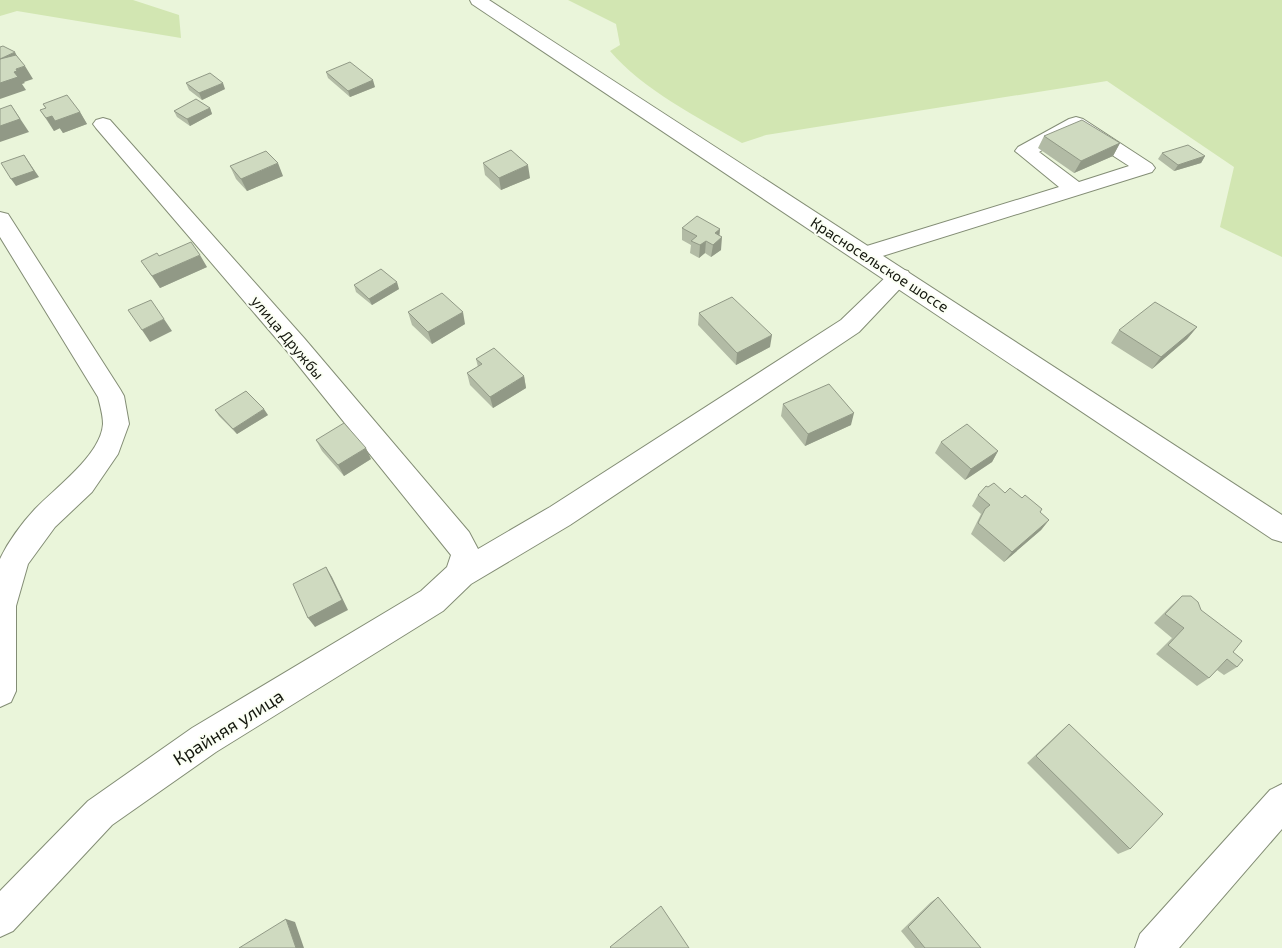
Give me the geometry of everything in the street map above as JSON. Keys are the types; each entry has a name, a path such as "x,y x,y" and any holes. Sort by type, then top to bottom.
{"street":[{"name":"Красносельское шоссе","path":"478,0 1282,530"},
{"path":"866,254 1145,168 1076,123 1025,151 1074,189"},
{"name":"улица Дружбы","path":"103,124 295,344 459,541 463,565"},
{"path":"0,219 110,396 116,424 110,446 82,484 44,518 15,559 1,606 0,691"},
{"name":"Крайняя улица","path":"0,918 100,813 204,740 432,601 463,565 560,516 850,326 900,277"},
{"path":"1154,948 1282,802"}],"green space":[{"path":"0,0 133,0 179,15 181,38 17,11 0,16"},
{"path":"568,0 1282,0 1282,257 1220,227 1234,167 1107,81 766,135 742,143 672,102 638,78 610,51 620,45 616,24"}],"building":[{"path":"3,46 15,52 0,59 0,47"},
{"path":"16,55 25,66 16,69 17,71 14,72 18,77 0,83 0,59"},
{"path":"350,62 373,80 348,91 326,72"},
{"path":"210,73 223,83 199,93 186,83"},
{"path":"67,95 80,112 55,121 52,116 46,118 40,110 46,108 43,104"},
{"path":"196,99 210,108 187,119 174,111"},
{"path":"11,105 20,119 0,126 0,109"},
{"path":"1082,120 1120,143 1081,161 1044,136"},
{"path":"1188,145 1205,156 1178,165 1162,153"},
{"path":"511,150 528,165 499,178 483,163"},
{"path":"266,151 278,163 241,179 230,166"},
{"path":"24,155 34,171 11,179 1,163"},
{"path":"697,216 720,229 715,233 722,237 713,245 706,241 700,245 691,241 697,236 682,228"},
{"path":"191,242 200,255 152,276 141,261 157,253 159,256"},
{"path":"381,269 397,282 369,299 354,285"},
{"path":"442,293 463,312 428,332 408,312"},
{"path":"732,297 772,335 737,353 699,313"},
{"path":"151,300 164,319 142,330 128,310"},
{"path":"1155,302 1197,327 1161,357 1119,330"},
{"path":"494,348 524,376 490,397 467,373 482,364 476,359"},
{"path":"829,384 854,413 808,434 783,404"},
{"path":"246,391 264,409 233,429 215,410"},
{"path":"344,423 366,448 338,465 316,440"},
{"path":"967,424 998,451 971,469 941,442"},
{"path":"994,483 1005,493 1010,488 1022,498 1025,495 1042,509 1040,512 1049,520 1012,552 978,523 985,509 990,505 978,495 986,486 988,487"},
{"path":"326,567 342,600 308,618 293,584"},
{"path":"1182,596 1191,596 1198,602 1201,610 1242,641 1233,652 1243,660 1237,667 1227,659 1209,678 1168,645 1184,628 1165,614"},
{"path":"1069,724 1163,814 1130,849 1036,756"},
{"path":"938,897 981,948 925,948 908,927"},
{"path":"661,906 689,948 610,947"},
{"path":"286,919 296,948 239,948"}]}
